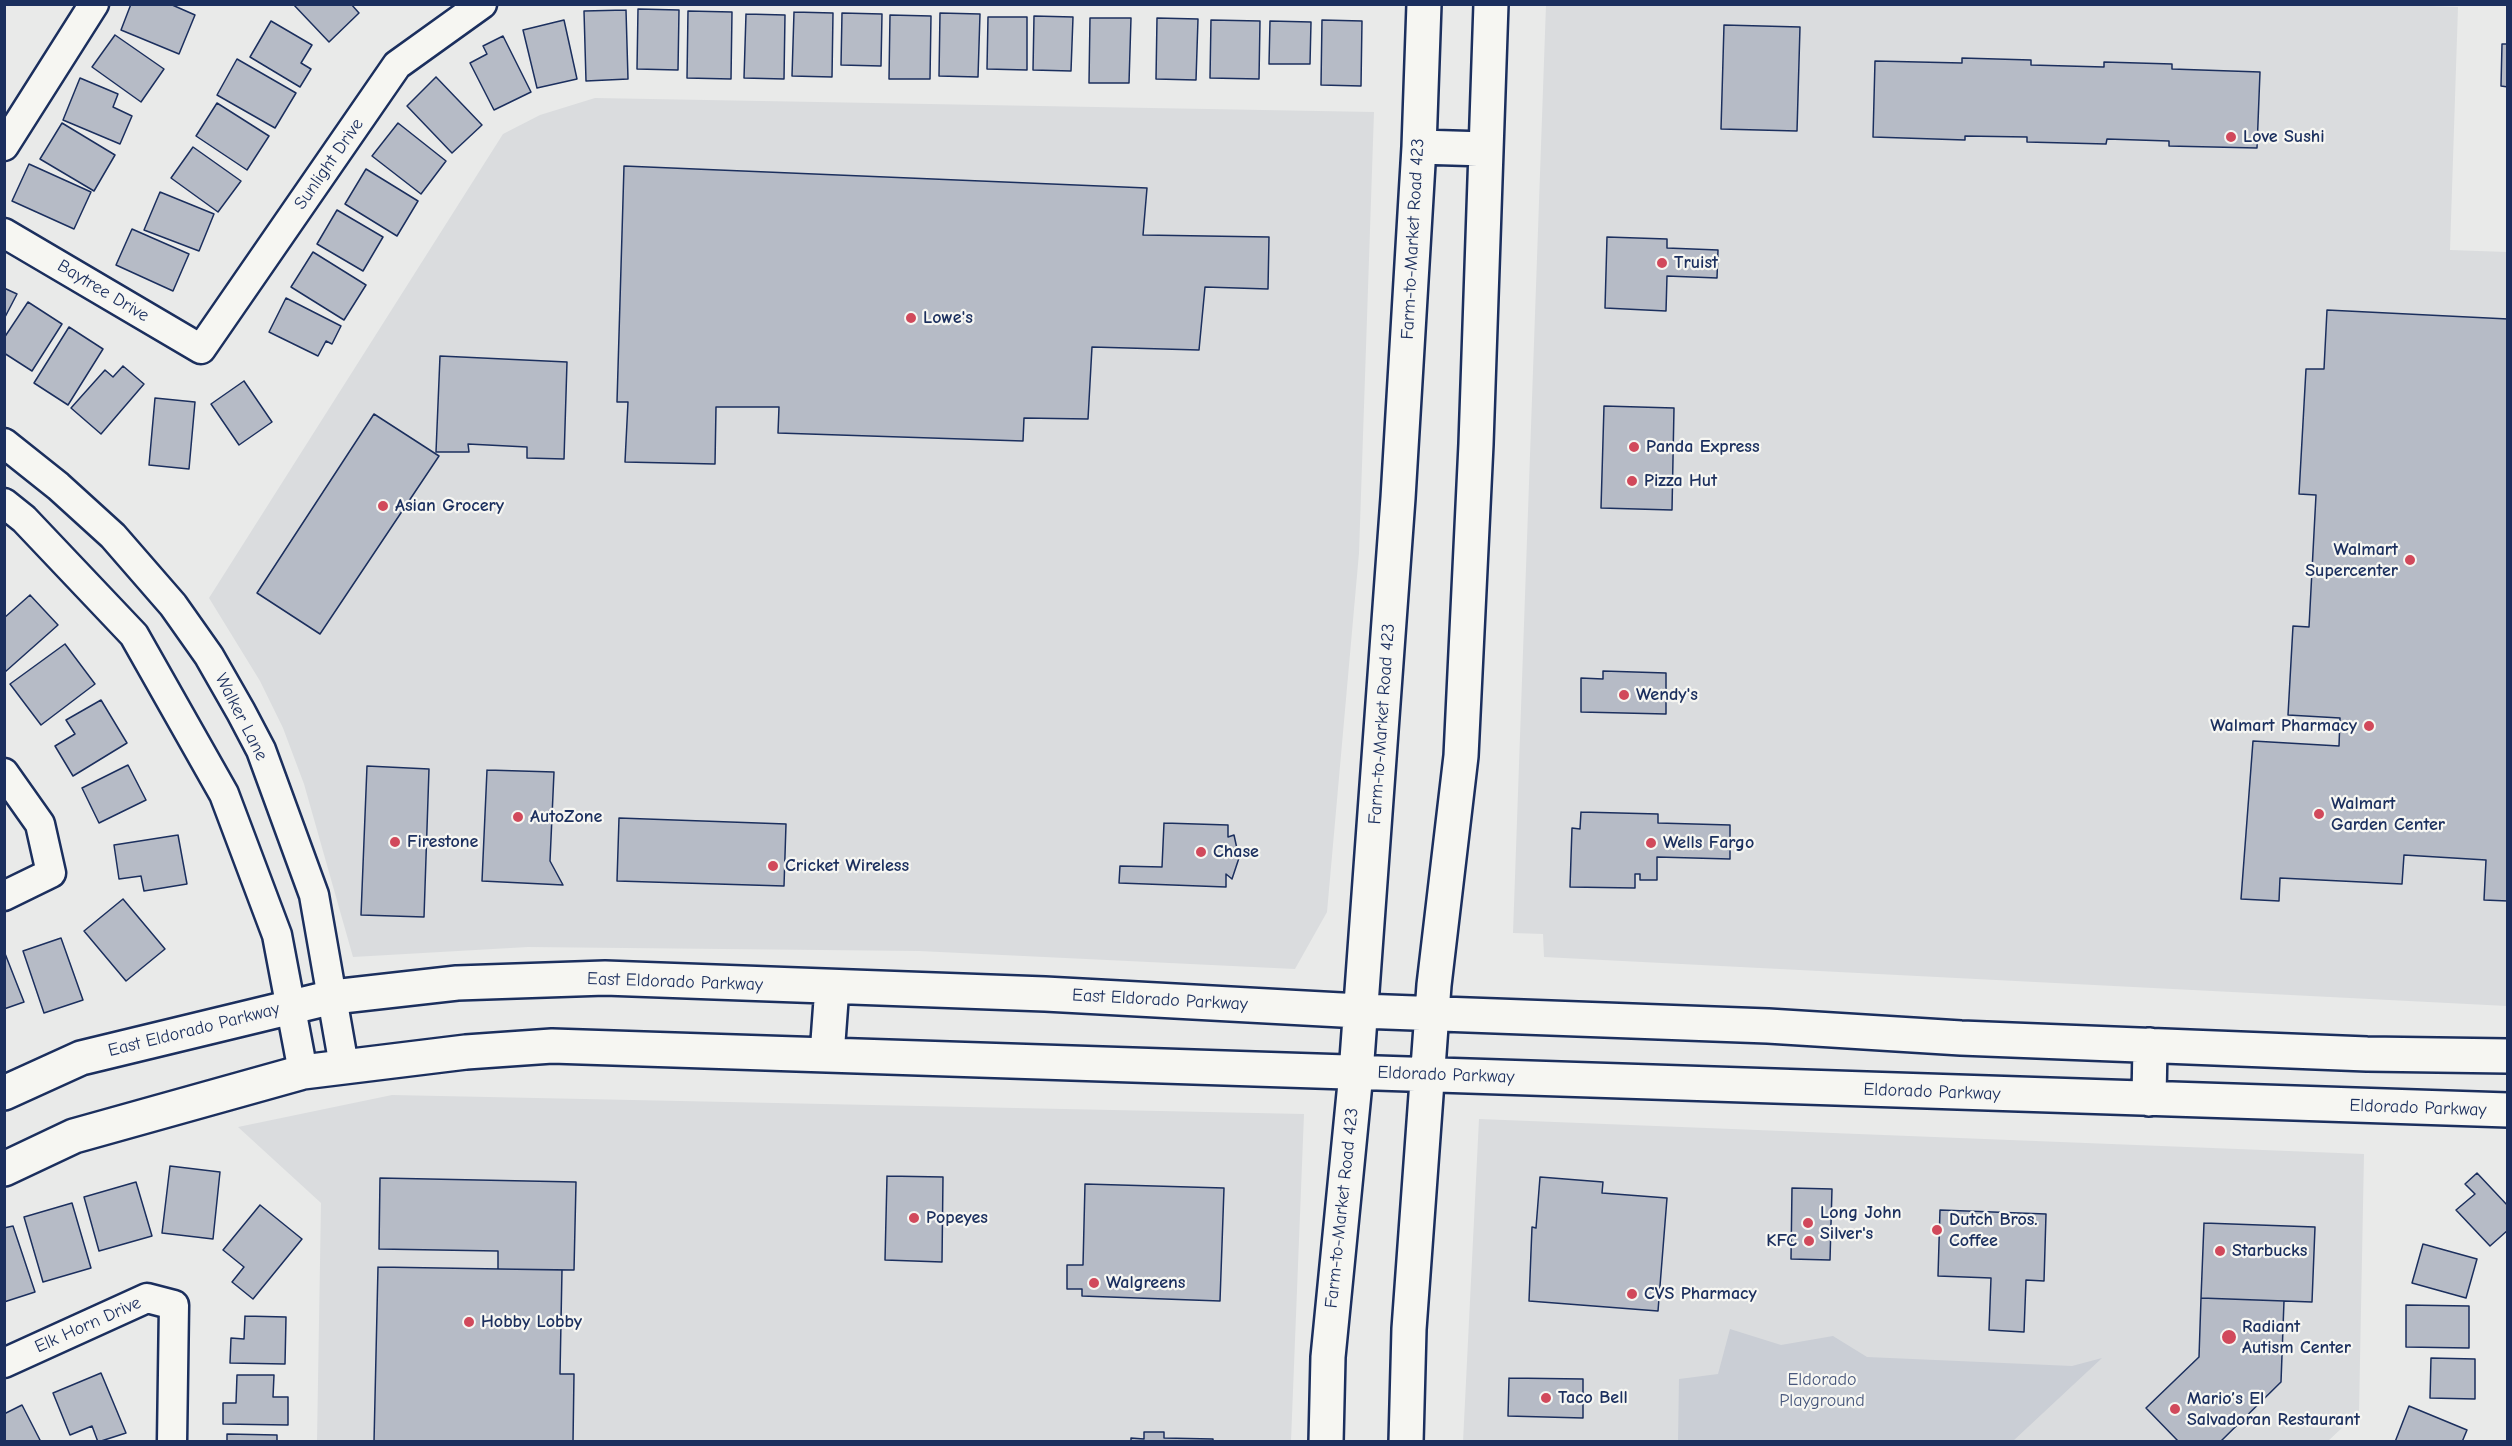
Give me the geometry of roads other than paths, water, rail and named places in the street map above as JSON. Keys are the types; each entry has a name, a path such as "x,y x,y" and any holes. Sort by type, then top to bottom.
{"main road":[{"name":"Farm-to-Market Road 423","path":"1326,1442 1328,1357 1356,1073 1397,509 1419,147 1424,4"},
{"path":"1406,1442 1409,1329 1427,1074 1461,756 1476,444 1491,4"},
{"path":"1419,147 1486,149"},
{"name":"East Eldorado Parkway","path":"4,1093 81,1058 289,1006 333,997 457,983 605,978 1045,994 1360,1011"},
{"path":"827,1054 832,987"},
{"path":"1360,1011 1768,1026 1961,1038 2508,1056"},
{"path":"2149,1099 2150,1045"},
{"path":"4,1169 74,1136 303,1072 552,1046 1356,1073"},
{"name":"Eldorado Parkway","path":"1356,1073 2508,1110"}],"street":[{"path":"4,146 94,4"},
{"name":"Sunlight Drive","path":"201,349 397,65 482,4"},
{"name":"Baytree Drive","path":"4,233 201,349"},
{"name":"Walker Lane","path":"4,443 58,486 112,536 173,605 209,656 261,750 314,895 344,1066"},
{"path":"4,503 24,519 134,635 224,794 277,935 303,1072"},
{"path":"4,773 40,824 51,873 4,896"},
{"name":"Elk Horn Drive","path":"4,1363 147,1298 174,1305 172,1442"}],"place":[{"name":"Love Sushi","path":"2231,137"},
{"name":"Truist","path":"1662,263"},
{"name":"Lowe's","path":"911,318"},
{"name":"Panda Express","path":"1634,447"},
{"name":"Pizza Hut","path":"1632,481"},
{"name":"Asian Grocery","path":"383,506"},
{"name":"Walmart Supercenter","path":"2410,560"},
{"name":"Wendy's","path":"1624,695"},
{"name":"Walmart Pharmacy","path":"2369,726"},
{"name":"Walmart Garden Center","path":"2319,814"},
{"name":"AutoZone","path":"518,817"},
{"name":"Firestone","path":"395,842"},
{"name":"Wells Fargo","path":"1651,843"},
{"name":"Chase","path":"1201,852"},
{"name":"Cricket Wireless","path":"773,866"},
{"name":"Popeyes","path":"914,1218"},
{"name":"Long John Silver's","path":"1808,1223"},
{"name":"Dutch Bros. Coffee","path":"1937,1230"},
{"name":"KFC","path":"1809,1241"},
{"name":"Starbucks","path":"2220,1251"},
{"name":"Walgreens","path":"1094,1283"},
{"name":"CVS Pharmacy","path":"1632,1294"},
{"name":"Hobby Lobby","path":"469,1322"},
{"name":"Radiant Autism Center","path":"2229,1337"},
{"name":"Taco Bell","path":"1546,1398"},
{"name":"Mario’s El Salvadoran Restaurant","path":"2175,1409"}],"park label":[{"name":"Eldorado Playground","path":"1822,1390"}]}
